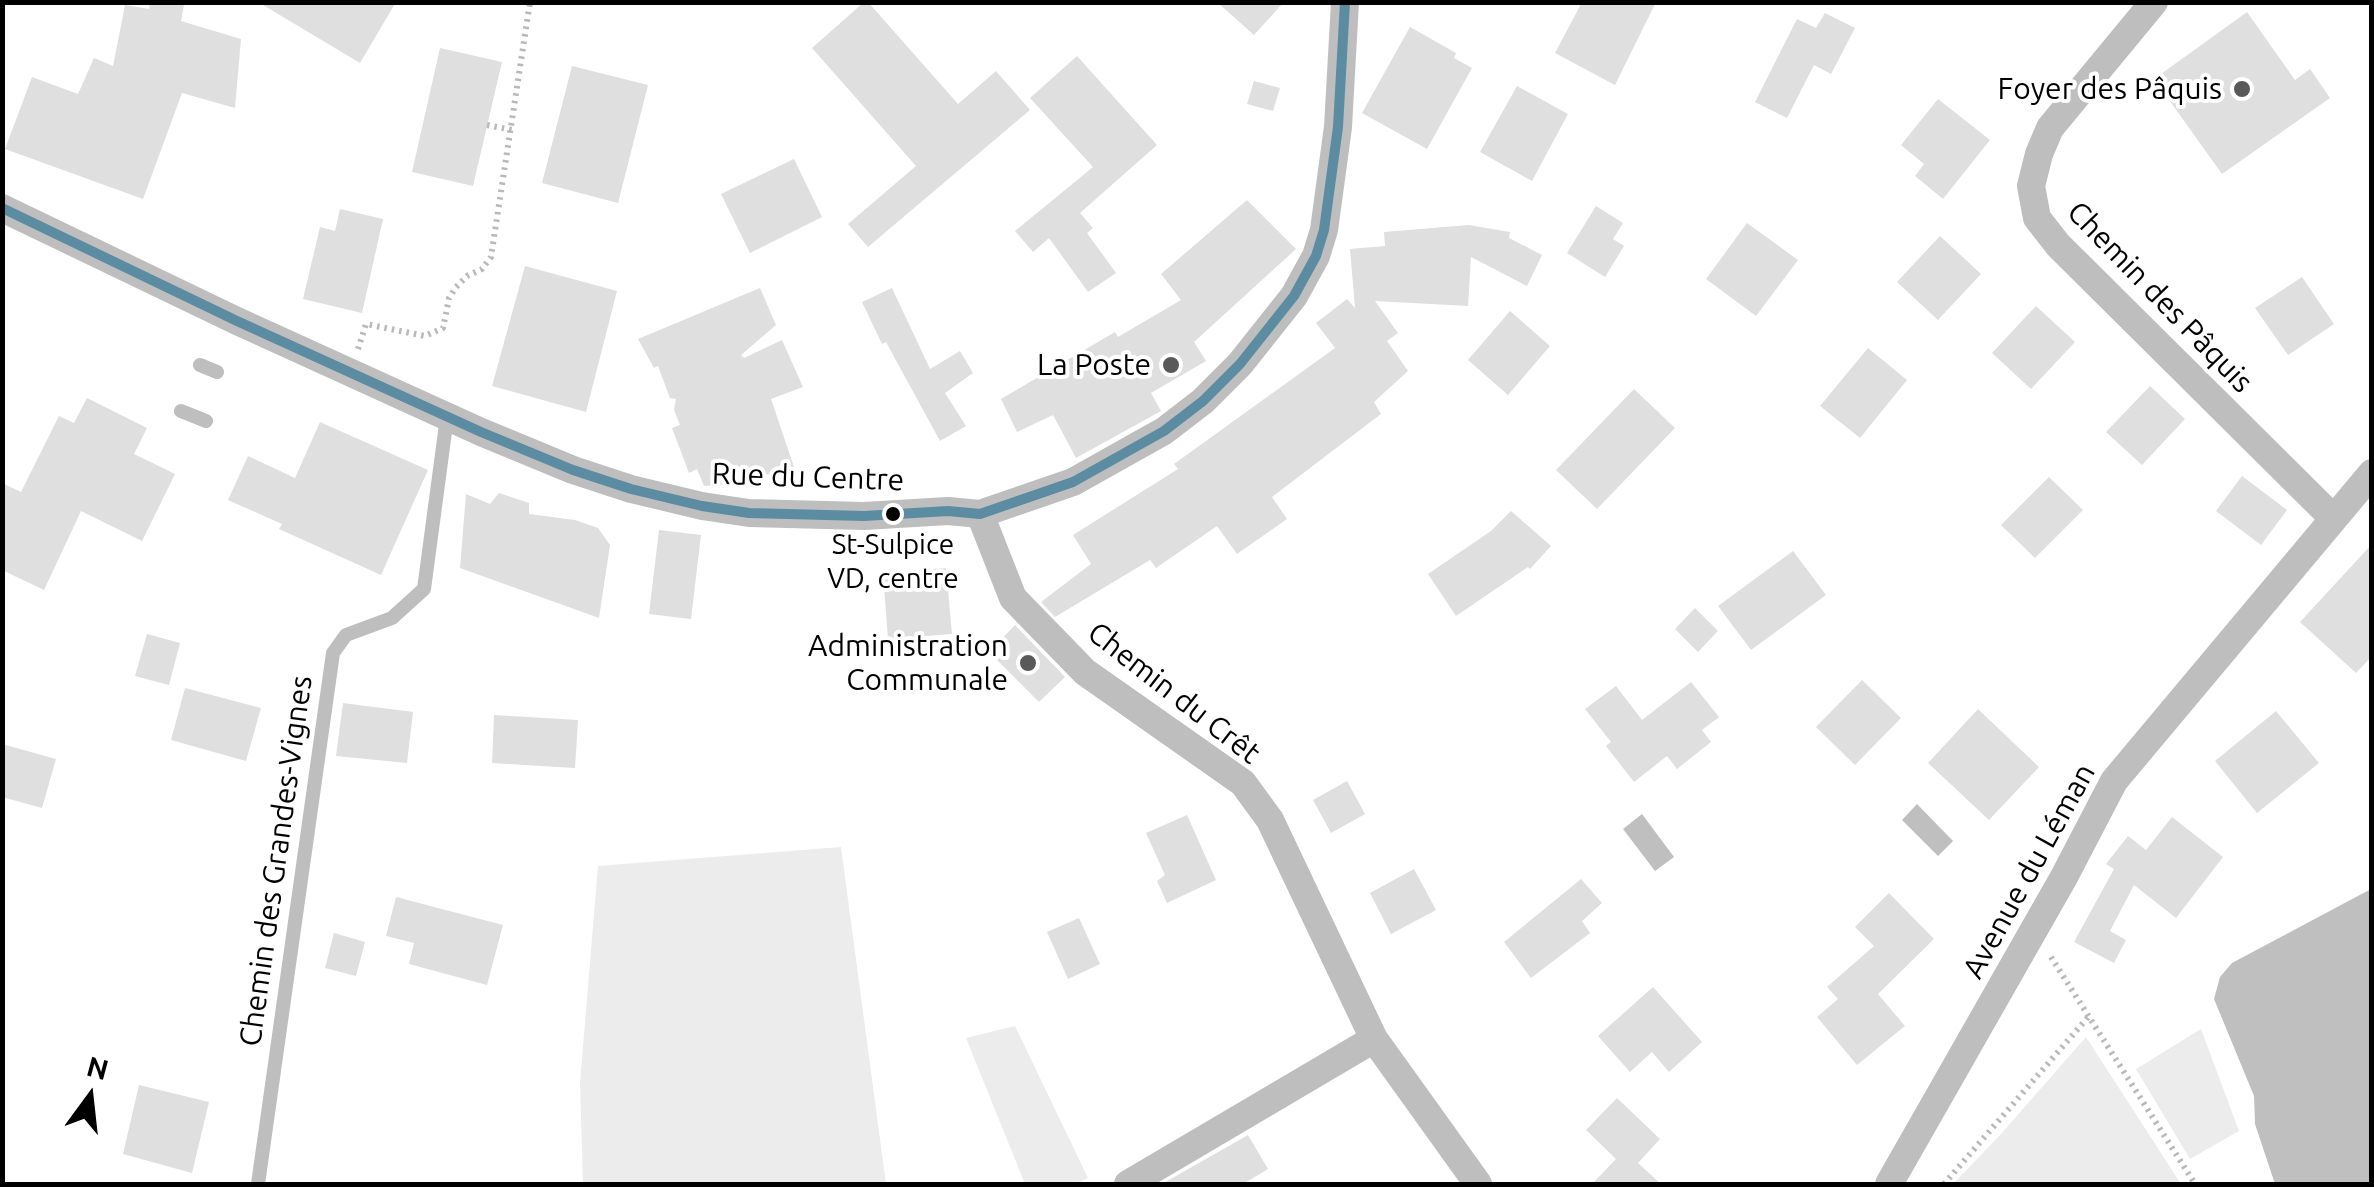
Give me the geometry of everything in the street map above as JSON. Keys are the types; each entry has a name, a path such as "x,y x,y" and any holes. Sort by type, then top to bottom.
{"street":[{"name":"Rue du Centre","path":"2,208 236,321 447,416 573,470 632,489 750,513 980,514 1073,482 1164,431 1203,401 1240,364 1294,296 1316,256 1324,230 1338,126 1345,2"},
{"name":"Chemin des Pâquis","path":"2154,2 2050,128 2038,154 2031,186 2037,218 2058,245 2333,518"},
{"name":"Avenue du Léman","path":"1889,1184 2114,781 2372,473"},
{"name":"Chemin du Crêt","path":"980,514 1013,598 1085,672 1242,783 1270,820 1374,1039 1478,1184"},
{"path":"1128,1184 1374,1039"}],"lane":[{"path":"200,365 217,372"},
{"path":"180,411 206,421"},
{"name":"Chemin des Grandes-Vignes","path":"258,1184 333,654 346,635 392,618 424,589 447,416"}],"path":[{"path":"355,356 366,324 425,336 442,328 449,298 456,287 482,269 491,257 530,2"},
{"path":"487,125 512,130"},
{"path":"2033,930 2194,1184"},
{"path":"1944,1184 2089,1016"}],"shaded area":[{"path":"1917,804 1953,841 1938,856 1902,820"},
{"path":"1642,814 1674,857 1655,871 1623,829"},
{"path":"841,847 886,1184 583,1184 580,1083 598,866"},
{"path":"2371,889 2371,1184 2275,1184 2255,1124 2254,1096 2214,999 2220,977 2232,963"},
{"path":"1015,1026 1088,1178 1074,1184 1025,1184 966,1038"},
{"path":"2201,1029 2239,1131 2190,1159 2136,1069"},
{"path":"2086,1037 2181,1184 1953,1184 2001,1134"}],"building":[{"path":"150,2 184,5 181,21 241,39 235,108 182,93 143,199 5,149 32,77 78,94 94,58 113,66 125,5 149,9"},
{"path":"258,2 396,2 360,63"},
{"path":"864,2 958,104 996,71 1030,110 868,247 848,224 916,166 812,48"},
{"path":"1217,2 1284,2 1254,35"},
{"path":"1582,2 1656,2 1615,85 1555,53"},
{"name":"Foyer des Pâquis","path":"2247,12 2295,80 2310,69 2330,98 2222,174 2154,79"},
{"path":"1825,13 1855,28 1831,74 1814,65 1787,118 1755,102 1797,19 1816,28"},
{"path":"1410,27 1456,53 1454,58 1472,68 1427,149 1362,113"},
{"path":"440,48 502,62 473,186 412,172"},
{"path":"1077,56 1157,145 1080,213 1093,228 1087,233 1116,273 1088,292 1049,238 1033,252 1015,231 1093,167 1030,98"},
{"path":"572,66 648,85 618,203 542,183"},
{"path":"1254,81 1280,88 1273,111 1247,104"},
{"path":"1517,86 1568,114 1532,181 1480,152"},
{"path":"1938,99 1990,140 1943,199 1915,176 1924,164 1901,145"},
{"path":"794,159 822,217 750,253 721,194"},
{"path":"1247,200 1296,249 1194,342 1206,361 1151,393 1161,411 1076,458 1053,415 1017,432 1001,399 1115,332 1118,337 1181,300 1161,274"},
{"path":"1596,206 1623,223 1613,239 1624,246 1605,277 1567,253"},
{"path":"340,209 383,219 362,313 303,299 320,227 335,231"},
{"path":"1747,223 1798,260 1756,316 1706,279"},
{"path":"1469,225 1510,232 1509,238 1542,255 1527,286 1471,257 1468,306 1375,301 1398,333 1387,341 1408,371 1374,402 1381,414 1272,497 1287,519 1237,554 1217,526 1156,568 1150,560 1055,617 1041,602 1091,564 1073,535 1178,469 1174,464 1335,348 1316,323 1347,299 1355,308 1350,249 1385,246 1384,232"},
{"path":"1940,236 1981,274 1938,320 1897,282"},
{"path":"525,266 617,291 586,412 492,386"},
{"path":"2302,277 2334,324 2288,355 2255,308"},
{"path":"760,288 776,325 741,355 744,358 782,340 803,387 771,399 794,467 733,484 704,486 697,469 689,473 672,428 680,425 674,410 676,399 670,398 658,366 654,368 638,339"},
{"path":"892,288 930,369 960,351 973,373 945,393 966,426 940,441 886,342 882,344 862,302"},
{"path":"2036,306 2075,342 2031,389 1992,353"},
{"path":"1510,311 1550,346 1508,395 1468,360"},
{"path":"1868,348 1907,380 1860,438 1820,406"},
{"path":"2150,386 2185,419 2142,465 2106,432"},
{"path":"1634,389 1675,428 1597,509 1556,470"},
{"path":"87,398 147,428 134,454 175,474 142,541 81,511 44,590 2,570 2,483 21,492 59,416 74,423"},
{"path":"320,422 428,470 381,575 279,529 282,524 228,500 248,456 295,478"},
{"path":"2242,476 2287,510 2261,545 2216,511"},
{"path":"2049,477 2083,510 2035,558 2001,525"},
{"path":"499,493 529,503 529,514 575,520 598,528 610,545 599,618 460,568 466,494 490,504"},
{"path":"1511,511 1551,546 1530,569 1456,616 1428,574 1491,531"},
{"path":"659,530 701,535 691,619 649,614"},
{"path":"2372,544 2372,656 2356,673 2300,622"},
{"path":"1793,551 1826,595 1751,650 1718,606"},
{"name":"Administration Communale","path":"946,568 952,634 888,639 883,573"},
{"path":"1695,608 1718,631 1698,652 1675,629"},
{"name":"Administration Communale","path":"1015,625 1065,677 1039,702 989,652"},
{"path":"147,634 180,643 169,685 135,676"},
{"path":"1862,680 1901,718 1855,765 1816,727"},
{"path":"1691,682 1719,717 1702,730 1711,742 1677,769 1667,756 1634,782 1606,746 1611,742 1585,709 1616,686 1642,720"},
{"path":"185,688 261,708 246,761 171,740"},
{"path":"343,703 413,712 407,763 336,756"},
{"path":"1978,709 2039,767 1989,820 1928,763"},
{"path":"2276,711 2319,763 2257,813 2215,761"},
{"path":"494,715 578,720 575,768 492,763"},
{"path":"2,744 56,759 42,808 2,797"},
{"path":"1347,781 1365,814 1331,833 1313,800"},
{"path":"1187,815 1216,880 1167,903 1157,881 1165,875 1146,833"},
{"path":"2172,817 2223,857 2176,918 2134,885 2110,931 2126,940 2114,963 2074,942 2114,869 2106,864 2128,836 2146,850"},
{"path":"1414,869 1436,910 1391,934 1370,893"},
{"path":"1581,879 1602,903 1582,921 1590,933 1531,978 1504,942"},
{"path":"1889,893 1934,939 1878,994 1905,1026 1857,1065 1817,1017 1838,999 1827,987 1874,946 1855,927"},
{"path":"396,897 503,925 487,985 409,964 414,943 386,936"},
{"path":"1079,918 1100,964 1068,979 1047,932"},
{"path":"334,933 365,942 356,976 325,968"},
{"path":"1653,987 1702,1042 1669,1072 1652,1052 1630,1072 1598,1036"},
{"path":"139,1085 209,1102 192,1173 123,1154"},
{"path":"1617,1098 1660,1139 1638,1163 1661,1184 1592,1184 1616,1159 1586,1130"},
{"path":"1248,1135 1268,1169 1243,1184 1162,1184"}],"transit line":[{"path":"2,208 481,432 631,489 749,513 980,514 1073,482 1164,431 1203,401 1240,364 1294,296 1316,256 1324,230 1338,127 1345,2"}],"place":[{"name":"Foyer des Pâquis","path":"2242,89"},
{"name":"La Poste","path":"1171,365"},
{"name":"St-Sulpice VD, centre","path":"893,514"},
{"name":"Administration Communale","path":"1028,663"}]}
